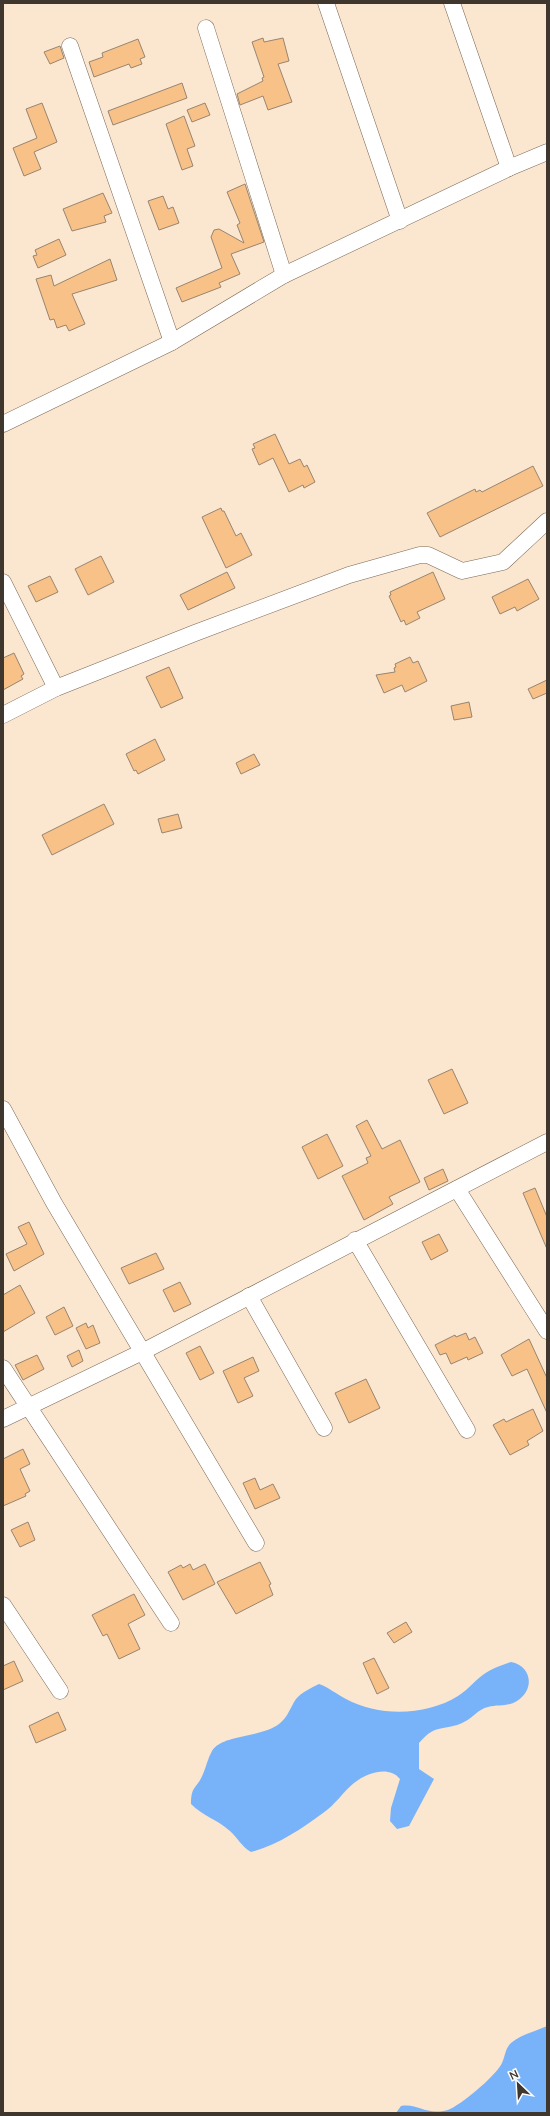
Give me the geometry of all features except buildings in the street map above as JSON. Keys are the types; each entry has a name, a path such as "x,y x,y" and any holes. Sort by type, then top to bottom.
{"street":[{"path":"326,3 400,221"},
{"path":"452,3 509,168"},
{"path":"206,28 284,275"},
{"path":"70,46 172,342"},
{"path":"3,424 172,342 284,275 509,168 547,152"},
{"path":"3,715 56,688 350,574 420,555 428,555 462,571 503,562 547,521"},
{"path":"3,582 56,688"},
{"path":"3,1109 54,1203 256,1543"},
{"path":"3,1419 142,1352 355,1240 547,1142"},
{"path":"457,1189 547,1331"},
{"path":"355,1240 468,1430"},
{"path":"249,1296 324,1428"},
{"path":"3,1368 171,1623"},
{"path":"3,1605 60,1691"}],"water":[{"path":"511,1662 518,1664 527,1673 529,1685 523,1696 510,1704 484,1708 457,1725 431,1732 419,1743 419,1769 434,1779 409,1826 397,1829 390,1821 391,1808 400,1779 390,1772 384,1771 359,1779 327,1810 306,1825 280,1841 251,1852 225,1827 200,1812 191,1804 193,1790 201,1779 212,1751 217,1746 233,1739 262,1732 279,1724 287,1715 298,1697 307,1690 319,1684 359,1705 373,1709 402,1712 432,1707 445,1703 461,1694 479,1678 494,1668"},
{"path":"547,2026 547,2113 396,2113 401,2106 413,2106 428,2111 440,2111 448,2110 461,2103 497,2070 501,2065 507,2048 511,2043 523,2035"}]}
